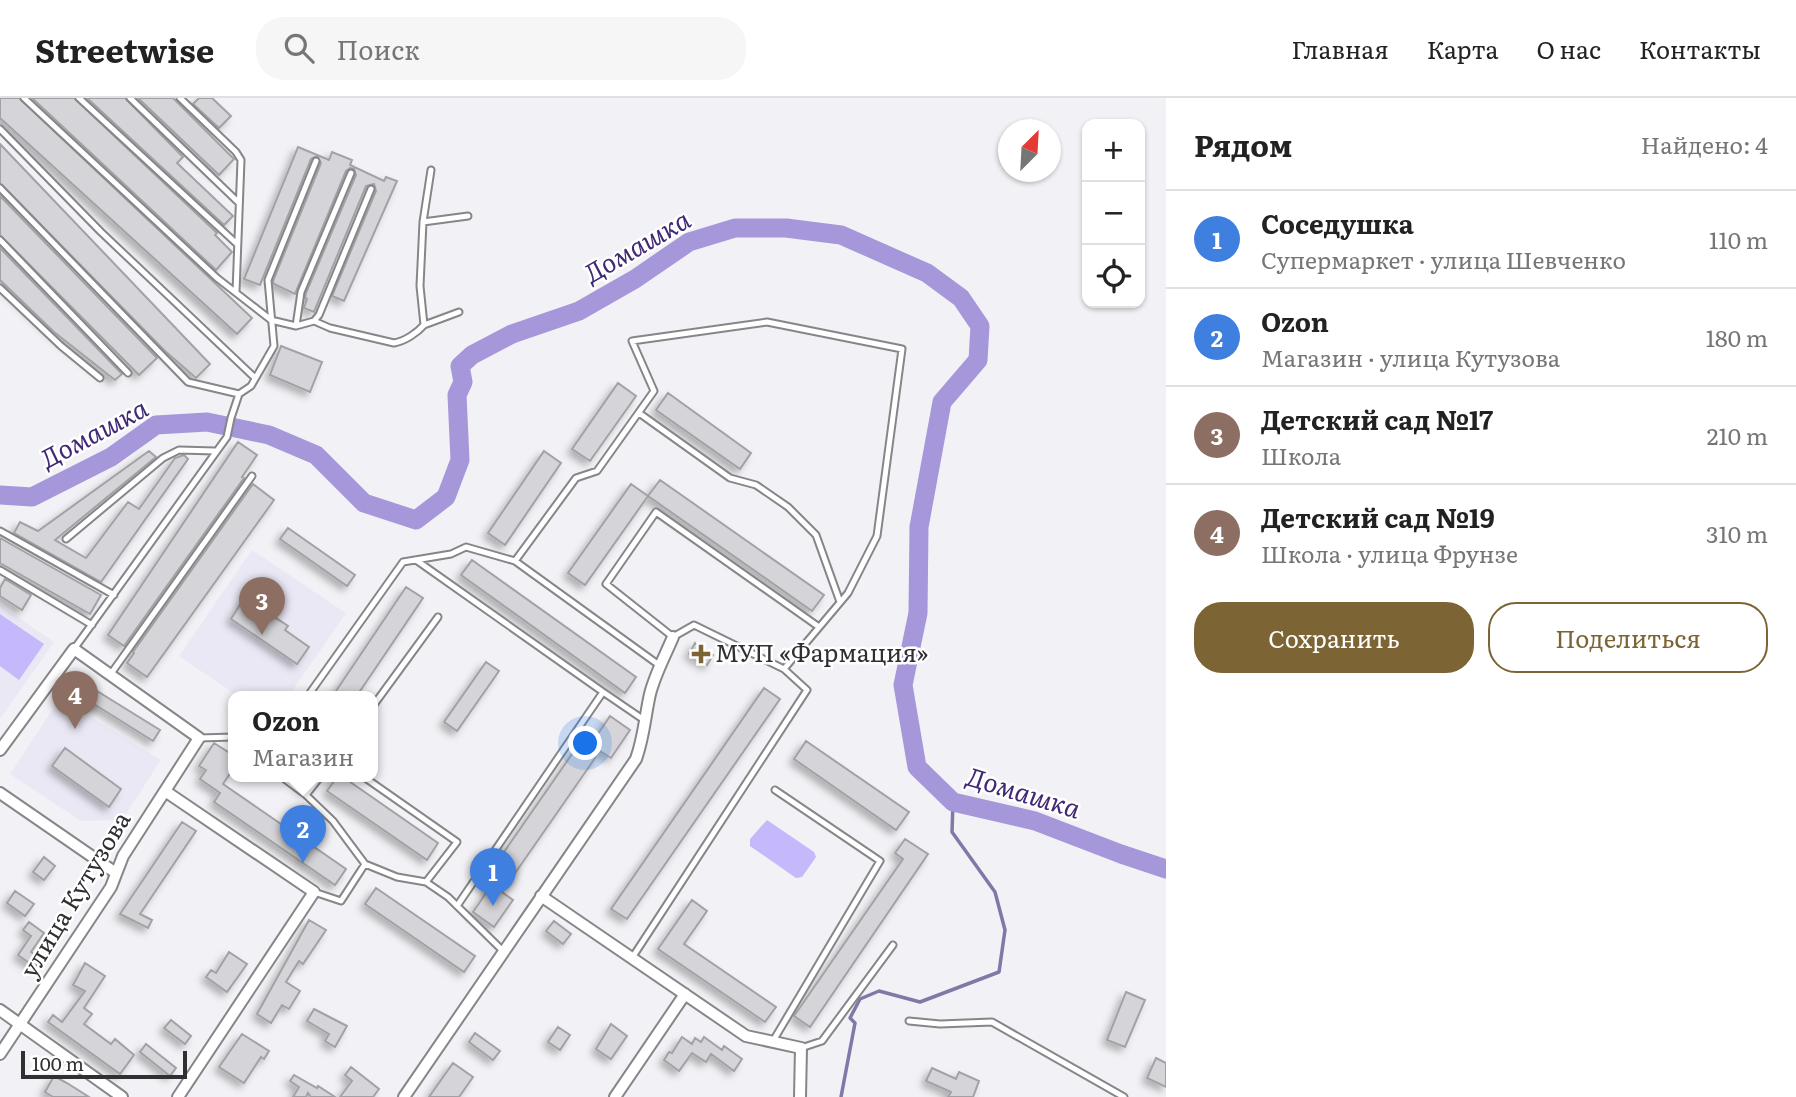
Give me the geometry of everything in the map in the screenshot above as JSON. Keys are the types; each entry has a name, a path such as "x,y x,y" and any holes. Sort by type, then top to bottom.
{"street":[{"path":"404,1097 636,759 643,741 650,695 673,637"},
{"path":"0,750 74,649 199,738"},
{"name":"улица Кутузова","path":"0,1054 111,887 123,856 199,738"},
{"path":"165,792 314,892 178,1097"},
{"path":"0,793 116,873"},
{"path":"541,896 747,1037 801,1048 800,1097"},
{"path":"615,1097 685,994"},
{"path":"0,1010 122,1097"}],"lane":[{"path":"24,98 216,278 271,320 296,326 314,321 319,315 370,189"},
{"path":"79,98 237,244"},
{"path":"130,98 239,202"},
{"path":"180,98 241,160 236,292"},
{"path":"0,129 101,232 256,378"},
{"path":"74,649 227,438 239,394 251,386 274,346 268,280 316,161"},
{"path":"424,325 420,286 423,222 431,170"},
{"path":"296,326 301,292 351,173"},
{"path":"0,188 188,382 239,394"},
{"path":"423,222 468,216"},
{"path":"0,240 128,373"},
{"path":"0,288 61,346 100,378"},
{"path":"314,321 330,328 394,342 410,336 424,325 459,312"},
{"path":"515,561 576,478 597,471 654,391 632,341 767,322 902,349 877,536 848,593 784,669"},
{"path":"639,413 730,478 756,485 788,507 816,535 840,602"},
{"path":"66,538 163,458 179,450 215,452"},
{"path":"110,675 252,476"},
{"path":"632,958 807,691 784,669 694,625 673,637 606,584 656,512 819,627"},
{"path":"0,531 114,595"},
{"path":"311,691 404,562 450,555 466,547 515,561 660,665"},
{"path":"416,560 645,721"},
{"path":"0,570 92,625"},
{"path":"378,699 438,617"},
{"path":"457,906 603,692"},
{"path":"199,738 228,737"},
{"path":"289,782 333,821 365,864 397,877 426,882 457,906 503,951"},
{"path":"306,795 316,782"},
{"path":"371,782 457,842 426,882"},
{"path":"772,1042 880,861 775,790"},
{"path":"314,892 341,901 365,864"},
{"path":"801,1048 822,1041 893,944"},
{"path":"909,1021 940,1024 992,1022 1124,1097"}],"shaded area":[{"path":"252,550 346,613 292,691 230,691 179,656"},
{"path":"0,605 54,642 0,719"},
{"path":"0,614 44,644 19,680 0,666"},
{"path":"60,698 161,760 122,820 81,821 10,774"},
{"path":"767,820 814,852 816,857 802,877 796,878 750,846 750,839"}],"building":[{"path":"0,98 19,98 252,318 237,334 0,118"},
{"path":"32,98 74,98 217,233 215,235 232,252 216,270"},
{"path":"87,98 125,98 183,157 177,163 233,216 224,225"},
{"path":"138,98 173,98 234,159 219,175"},
{"path":"199,98 212,98 231,116 219,128 193,104"},
{"path":"0,144 210,364 196,378 165,351 0,183"},
{"path":"298,147 329,160 332,152 352,160 350,165 384,181 386,177 397,181 344,301 332,296 376,191 374,184 366,186 314,312 304,308 306,293 356,175 354,169 346,171 295,294 273,281 321,163 317,156 311,159 260,285 244,279"},
{"path":"0,196 157,358 139,375 0,235"},
{"path":"0,248 122,374 115,380 54,332 0,280"},
{"path":"281,346 322,362 310,392 270,375"},
{"path":"618,383 636,396 590,461 572,449"},
{"path":"668,393 751,453 740,469 656,410"},
{"path":"238,442 257,455 242,477 244,478 124,646 108,635"},
{"path":"149,451 156,457 55,540 86,558 128,502 139,509 175,458 184,455 188,459 101,582 14,533 20,522 38,531"},
{"path":"544,451 561,463 505,545 488,533"},
{"path":"660,480 824,595 812,611 648,496"},
{"path":"253,484 274,500 147,677 127,663 133,652"},
{"path":"631,484 648,496 585,585 568,573"},
{"path":"288,528 355,575 347,586 280,539"},
{"path":"0,538 101,595 90,614 0,563"},
{"path":"472,560 636,677 625,693 461,575"},
{"path":"5,579 31,595 22,610 0,596 0,588"},
{"path":"406,587 423,598 360,691 336,691"},
{"path":"243,600 268,618 270,614 288,626 285,630 309,647 297,664 231,619"},
{"name":"МУП «Фармация»","path":"695,643 713,655 707,665 689,654"},
{"path":"486,662 499,671 457,731 444,722"},
{"path":"76,678 160,730 153,741 70,689"},
{"path":"764,688 780,699 627,919 611,909"},
{"path":"610,716 630,730 611,758 600,751 502,892 513,900 494,927 473,912 493,883 486,878 579,744 587,750"},
{"path":"806,741 909,812 896,830 794,759"},
{"path":"214,743 228,752 228,776 223,784 346,869 335,885 214,802 220,793 200,779 206,770 199,766"},
{"path":"65,748 121,789 109,807 52,766"},
{"path":"333,782 350,782 438,843 427,860 327,791"},
{"path":"182,822 196,831 140,914 152,920 148,928 120,914"},
{"path":"905,839 928,854 810,1027 794,1016 903,859 895,853"},
{"path":"44,857 55,866 44,880 33,872"},
{"path":"376,888 475,956 464,972 365,904"},
{"path":"15,891 34,904 25,916 7,903"},
{"path":"692,900 707,911 684,944 776,1007 765,1022 658,949"},
{"path":"309,920 326,930 303,964 299,961 286,982 300,991 289,1009 282,1005 271,1023 257,1014"},
{"path":"554,921 571,934 563,944 546,931"},
{"path":"29,922 44,933 31,952 41,959 35,967 18,955 31,936 23,930"},
{"path":"229,952 247,964 227,992 206,977 211,970 216,973"},
{"path":"85,963 105,976 84,1008 92,1014 84,1024 111,1044 115,1039 134,1055 120,1074 48,1022 53,1015 62,1022 85,991 73,985"},
{"path":"1126,992 1145,1000 1125,1047 1107,1040"},
{"path":"314,1009 347,1026 335,1047 325,1041 329,1034 307,1021"},
{"path":"171,1020 191,1036 185,1044 164,1028"},
{"path":"611,1024 627,1036 611,1059 596,1049"},
{"path":"558,1027 570,1035 560,1050 548,1042"},
{"path":"475,1033 500,1051 493,1060 469,1042"},
{"path":"242,1034 269,1051 264,1059 261,1057 244,1083 219,1067"},
{"path":"682,1037 692,1044 695,1038 701,1042 704,1037 722,1050 724,1046 742,1059 734,1071 711,1054 706,1062 692,1053 679,1071 664,1060"},
{"path":"146,1044 176,1068 170,1076 140,1052"},
{"path":"1156,1058 1166,1063 1166,1087 1147,1078"},
{"path":"453,1063 473,1077 459,1097 429,1097"},
{"path":"351,1067 379,1089 373,1097 340,1097 352,1081 345,1075"},
{"path":"932,1068 956,1079 959,1072 979,1081 973,1097 948,1097 951,1092 926,1081"},
{"path":"294,1075 335,1097 311,1097 308,1093 306,1097 293,1097 299,1087 290,1081"},
{"path":"54,1076 89,1097 53,1097 45,1092"}],"waterway":[{"name":"Домашка","path":"0,495 32,497 111,457 156,425 207,422 269,435 316,455 364,503 416,520 446,497 460,460 457,395 463,382 460,366 472,355 512,334 579,311 635,279 689,242 735,228 786,228 841,235 927,273 961,298 980,326 978,360 942,402 919,527 918,613 903,685 917,767 953,802 1035,821 1166,869"},
{"path":"841,1097 855,1023 850,1018 860,999 879,991 920,1002 999,972 1005,930 995,892 952,832 953,802"}],"place":[{"name":"Детский сад №17","path":"262,635"},
{"name":"МУП «Фармация»","path":"701,654"},
{"name":"Детский сад №19","path":"75,729"},
{"name":"Ozon","path":"303,863"},
{"name":"Соседушка","path":"493,906"}]}
